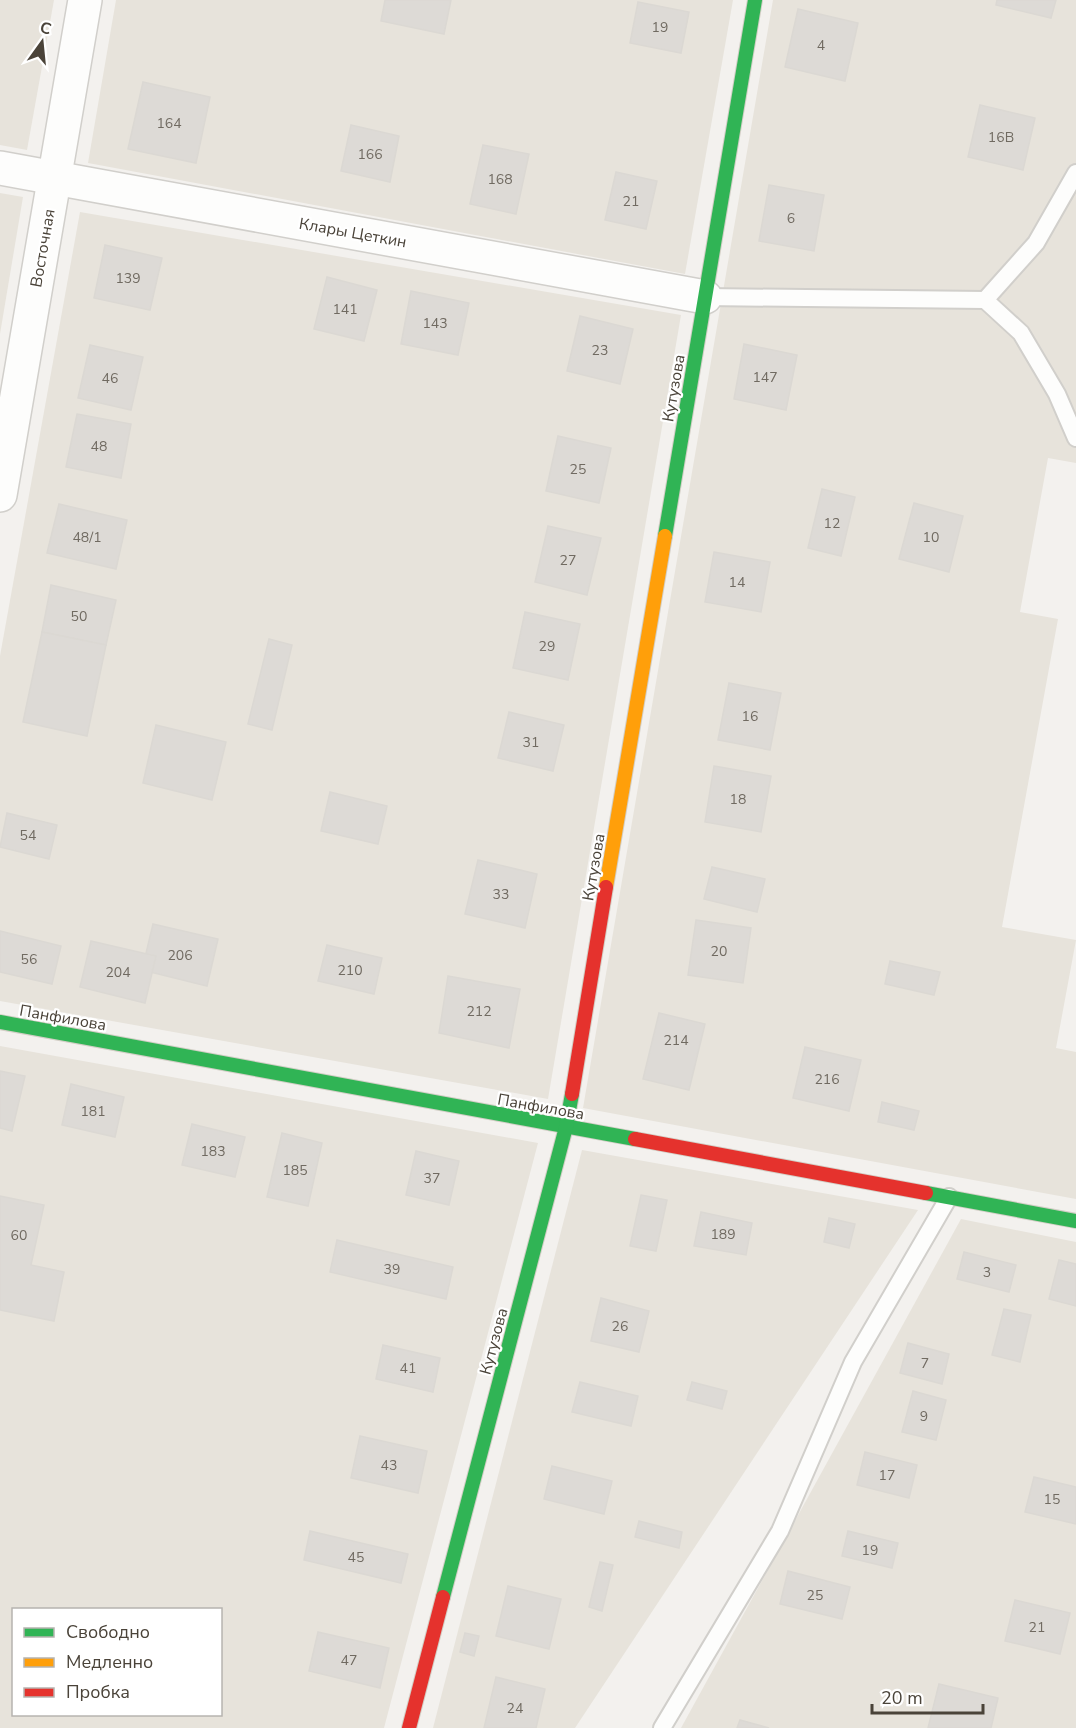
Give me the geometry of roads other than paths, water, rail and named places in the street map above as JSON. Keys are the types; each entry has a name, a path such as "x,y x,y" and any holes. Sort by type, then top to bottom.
{"street":[{"name":"Восточная","path":"0,495 85,0"},
{"name":"Кутузова","path":"409,1728 566,1127 755,0"},
{"name":"Клары Цеткин","path":"0,168 705,297"},
{"name":"Панфилова","path":"0,1022 1076,1221"}],"lane":[{"path":"985,300 1036,243 1076,173"},
{"path":"705,297 985,300 1021,333 1057,394 1076,438"},
{"path":"662,1728 780,1531 853,1362 949,1197"}]}
